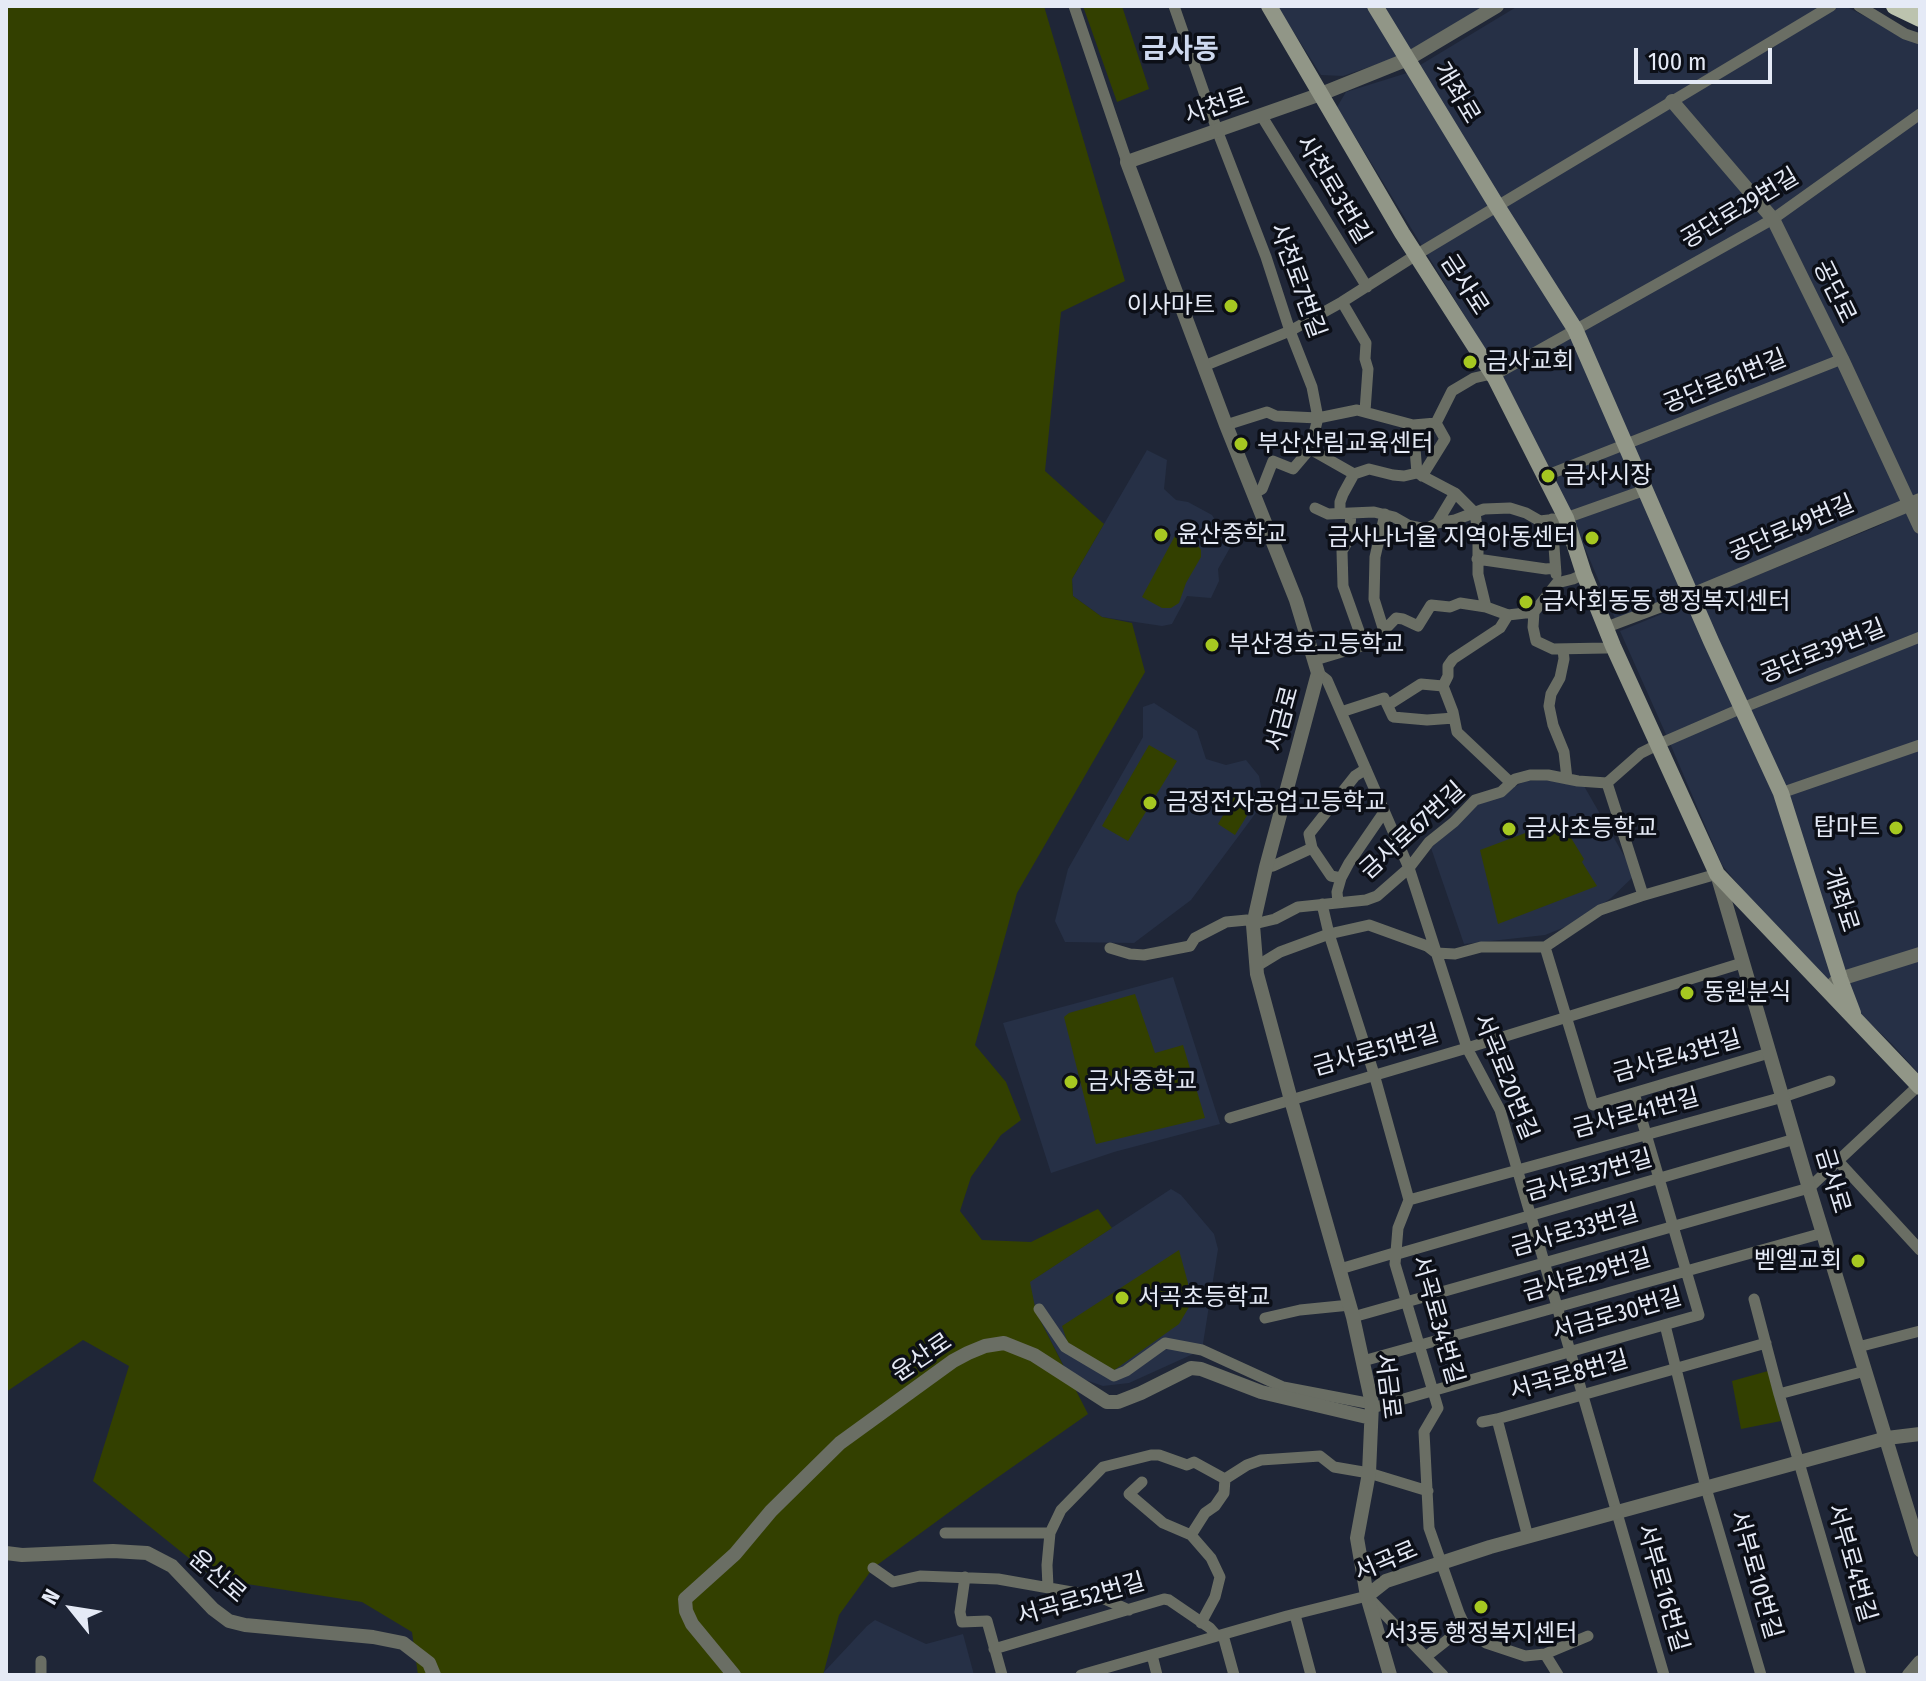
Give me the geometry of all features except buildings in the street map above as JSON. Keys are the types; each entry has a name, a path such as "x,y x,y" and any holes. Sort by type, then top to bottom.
{"highway":[{"path":"1895,6 1920,18"}],"main road":[{"name":"금사로","path":"1269,6 1416,255 1493,376 1545,476 1559,518 1613,646 1717,874 1857,1021"},
{"name":"개좌로","path":"1375,6 1575,329 1781,793 1840,979 1857,1021 1919,1086"}],"street":[{"path":"1074,6 1127,162"},
{"name":"사천로7번길","path":"1174,6 1312,387 1318,418 1310,449"},
{"name":"사천로","path":"1127,162 1321,94 1408,59 1497,6"},
{"path":"1204,366 1290,331 1342,302 1831,6"},
{"path":"1859,6 1905,34 1920,39"},
{"name":"공단로","path":"1672,101 1773,219 1915,502 1920,527"},
{"name":"사천로3번길","path":"1261,115 1367,287"},
{"name":"공단로29번길","path":"1575,329 1773,219 1918,117"},
{"name":"서금로","path":"1127,162 1296,600 1317,666 1254,924 1257,966 1363,1361 1372,1410 1369,1473 1357,1538 1367,1596 1390,1675"},
{"path":"1342,302 1366,343 1365,411"},
{"path":"1436,423 1452,391 1474,378 1493,376 1575,329"},
{"name":"공단로61번길","path":"1625,446 1842,359"},
{"path":"1226,425 1267,412 1276,416 1318,418 1357,410 1413,425 1436,423"},
{"path":"1420,474 1445,439 1436,423"},
{"path":"1413,425 1420,474"},
{"path":"1545,476 1625,446"},
{"path":"1253,494 1262,489 1273,461 1293,469 1310,449 1354,474"},
{"path":"1364,645 1343,586 1342,551 1349,539 1346,513 1340,502 1354,474 1369,469 1393,475 1420,474 1455,493 1475,513 1477,559 1486,607"},
{"path":"1315,508 1328,514 1385,514 1408,525 1426,529 1484,509 1510,508 1540,521 1559,518 1645,490"},
{"path":"1437,523 1455,493"},
{"name":"공단로49번길","path":"1692,595 1915,502"},
{"path":"1384,631 1374,599 1375,557 1385,514"},
{"path":"1557,583 1555,568 1559,518"},
{"path":"1477,559 1555,568"},
{"path":"1584,574 1557,583 1534,612 1536,641 1553,649 1613,646"},
{"path":"1607,627 1692,595"},
{"path":"1317,666 1372,643 1396,618 1418,626 1431,605 1450,607 1460,603 1486,607 1508,615 1534,612"},
{"path":"1443,686 1453,659 1500,628 1508,615"},
{"name":"공단로39번길","path":"1742,708 1920,637"},
{"path":"1563,649 1560,678 1551,694 1549,706 1564,752 1567,779"},
{"name":"서곡로20번길","path":"1317,666 1327,680 1409,868 1467,1048 1500,1110 1617,1512"},
{"path":"1341,712 1386,701 1421,684 1443,686"},
{"path":"1443,686 1449,697 1457,732 1511,783"},
{"path":"1386,701 1393,717 1427,720 1454,718"},
{"path":"1643,895 1607,783 1641,753 1742,708"},
{"path":"1781,793 1920,745"},
{"path":"1341,878 1331,876 1312,848 1309,834 1355,776 1366,769"},
{"name":"금사로67번길","path":"1110,948 1144,955 1190,946 1195,938 1226,922 1247,920 1254,924 1275,919 1298,907 1366,900 1377,896 1409,868 1429,842 1475,800 1501,792 1515,779 1548,775 1607,783"},
{"name":"금사로67번길","path":"1338,903 1341,878 1384,812"},
{"path":"1266,867 1312,848"},
{"path":"1257,966 1280,952 1329,934 1369,925 1427,946 1436,953 1455,954 1481,947 1545,947 1600,910 1717,874"},
{"name":"금사로","path":"1717,874 1920,1550"},
{"path":"1322,904 1409,1200"},
{"path":"1733,929 1755,915"},
{"path":"1545,947 1566,1016"},
{"path":"1825,989 1840,979 1920,954"},
{"name":"금사로51번길","path":"1230,1118 1742,963"},
{"name":"금사로43번길","path":"1566,1016 1593,1105 1769,1053"},
{"path":"1783,1097 1830,1081"},
{"path":"1809,1188 1919,1086"},
{"name":"서금로30번길","path":"1372,1410 1699,1315 1634,1093"},
{"name":"금사로41번길","path":"1409,1200 1783,1097"},
{"name":"금사로37번길","path":"1340,1269 1795,1139"},
{"path":"1839,1162 1920,1250"},
{"name":"금사로33번길","path":"1352,1311 1406,1302 1809,1188"},
{"name":"서곡로34번길","path":"1409,1200 1398,1228 1394,1254 1438,1408 1424,1432 1429,1528 1465,1626"},
{"name":"금사로29번길","path":"1363,1361 1823,1233"},
{"path":"1754,1299 1800,1463"},
{"path":"1265,1318 1300,1310 1337,1308 1352,1311"},
{"path":"1039,1309 1065,1347 1114,1376 1165,1343 1202,1350 1283,1387 1372,1410"},
{"path":"1665,1325 1706,1488"},
{"path":"1858,1347 1920,1331"},
{"name":"윤산로","path":"734,1675 692,1624 685,1599 735,1554 771,1511 840,1443 968,1353 1004,1343 1034,1355 1107,1402 1118,1402 1141,1393 1191,1368 1261,1392 1372,1410"},
{"name":"서곡로8번길","path":"1528,1537 1497,1419 1766,1343"},
{"path":"1779,1394 1865,1371"},
{"path":"1482,1422 1497,1419"},
{"name":"서곡로","path":"1081,1675 1367,1596 1386,1581 1528,1537 1887,1438 1920,1434"},
{"path":"1048,1587 1050,1533 1061,1510 1103,1467 1159,1455 1187,1465 1194,1462 1225,1479"},
{"path":"1225,1479 1261,1460 1320,1456 1334,1467 1369,1473 1428,1491"},
{"name":"서부로4번길","path":"1800,1463 1861,1675"},
{"path":"1191,1535 1205,1513 1215,1506 1224,1493 1225,1479"},
{"path":"1142,1482 1129,1494 1163,1523 1191,1535 1211,1558 1220,1577 1215,1597 1201,1623"},
{"name":"서부로10번길","path":"1706,1488 1761,1675"},
{"name":"서부로16번길","path":"1617,1512 1664,1675"},
{"path":"945,1533 1050,1533"},
{"name":"윤산로","path":"6,1553 147,1553 172,1566 213,1609 229,1621 403,1643 429,1663 434,1675"},
{"path":"873,1568 893,1582 920,1576 998,1579 1100,1597 1129,1610"},
{"path":"965,1577 960,1612 962,1622 987,1621 1002,1675"},
{"path":"1367,1596 1443,1675"},
{"name":"서곡로52번길","path":"994,1649 1164,1599 1220,1636"},
{"path":"1295,1615 1311,1675"},
{"path":"1427,1656 1465,1626 1486,1643 1525,1656 1545,1654 1588,1636"},
{"path":"1220,1636 1234,1675"},
{"path":"1545,1654 1558,1675"},
{"path":"1152,1655 1157,1675"},
{"path":"41,1661 41,1675"},
{"path":"1909,1675 1920,1662"}],"shaded area":[{"path":"1277,6 1488,6 1398,57 1343,76 1321,75"},
{"path":"1518,6 1845,6 1920,45 1920,495 1616,621 1566,504 1496,367 1337,107 1346,92 1407,73"},
{"name":"윤산중학교","path":"1147,450 1167,460 1164,489 1176,500 1188,502 1212,515 1231,546 1218,569 1219,581 1211,598 1187,596 1172,624 1162,626 1102,617 1073,596 1072,579"},
{"path":"1920,506 1920,1075 1769,922 1722,865 1620,631 1876,527"},
{"path":"1154,703 1197,731 1206,759 1226,765 1246,760 1259,776 1264,802 1191,900 1134,943 1065,942 1055,921 1068,869 1143,737 1143,707"},
{"name":"금사초등학교","path":"1546,780 1584,786 1630,866 1633,877 1611,898 1575,923 1545,935 1464,944 1431,848 1478,803 1525,781"},
{"path":"1173,977 1220,1124 1114,1152 1051,1173 1003,1023"},
{"name":"서곡초등학교","path":"1171,1189 1181,1195 1214,1234 1218,1249 1202,1350 1129,1383 1103,1386 1068,1374 1036,1312 1029,1282"},
{"path":"875,1620 926,1644 963,1634 974,1675 823,1675"}],"green space":[{"path":"6,6 1044,6 1125,281 1061,312 1045,471 1104,524 1072,579 1073,596 1102,617 1132,623 1145,672 1017,893 975,1045 1006,1082 1021,1120 1001,1135 971,1177 960,1211 982,1240 1031,1242 1098,1209 1112,1228 1030,1282 1036,1312 1088,1414 873,1568 839,1615 823,1675 418,1675 412,1632 362,1602 215,1579 93,1481 129,1366 83,1340 6,1392"},
{"path":"1083,6 1122,6 1149,89 1117,102"},
{"path":"1177,532 1196,543 1201,557 1179,603 1171,608 1162,608 1142,597"},
{"path":"1149,745 1177,761 1128,841 1102,826"},
{"path":"1238,790 1256,801 1235,835 1218,824"},
{"path":"1560,820 1597,886 1498,924 1480,850"},
{"path":"1135,994 1155,1053 1183,1045 1205,1118 1096,1144 1064,1017"},
{"path":"1179,1250 1188,1283 1189,1307 1179,1324 1113,1371 1068,1344 1062,1326"},
{"path":"1768,1371 1781,1421 1741,1429 1732,1381"}],"place":[{"name":"이사마트","path":"1231,306"},
{"name":"금사교회","path":"1470,362"},
{"name":"부산산림교육센터","path":"1241,444"},
{"name":"금사시장","path":"1548,476"},
{"name":"윤산중학교","path":"1161,535"},
{"name":"금사나너울 지역아동센터","path":"1592,538"},
{"name":"금사회동동 행정복지센터","path":"1526,602"},
{"name":"부산경호고등학교","path":"1212,645"},
{"name":"금정전자공업고등학교","path":"1150,803"},
{"name":"탑마트","path":"1896,828"},
{"name":"금사초등학교","path":"1509,829"},
{"name":"동원분식","path":"1687,993"},
{"name":"금사중학교","path":"1071,1082"},
{"name":"벧엘교회","path":"1858,1261"},
{"name":"서곡초등학교","path":"1122,1298"},
{"name":"서3동 행정복지센터","path":"1481,1607"}],"district":[{"name":"금사동","path":"1180,50"}]}
